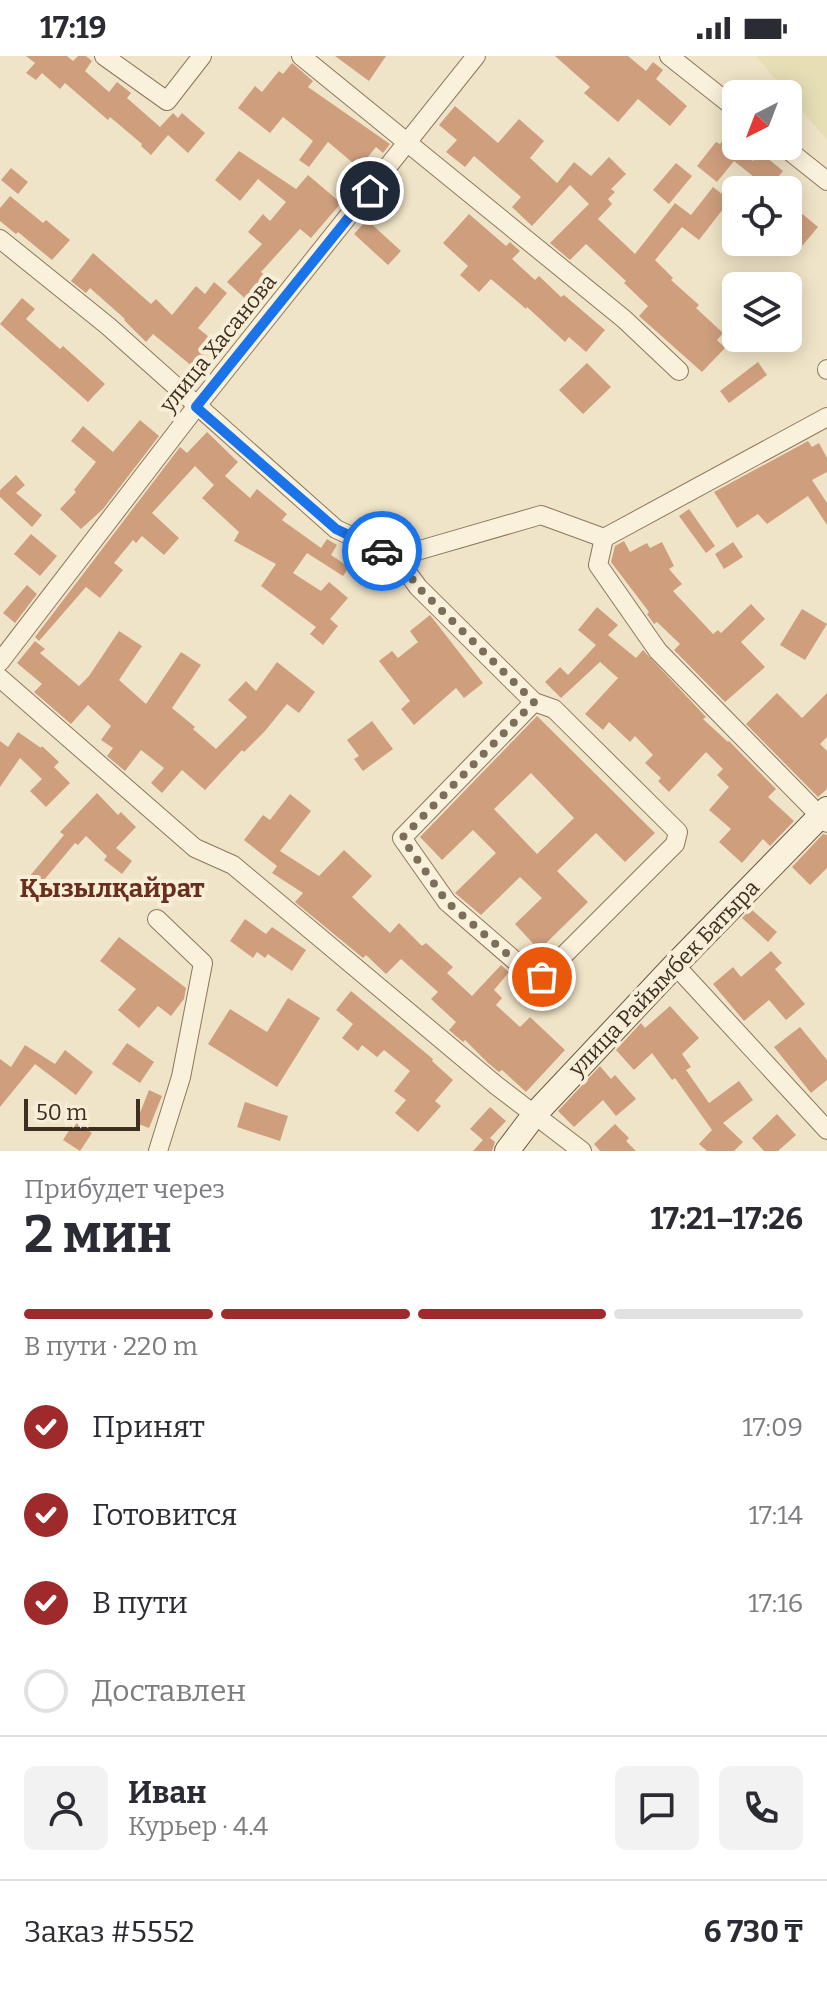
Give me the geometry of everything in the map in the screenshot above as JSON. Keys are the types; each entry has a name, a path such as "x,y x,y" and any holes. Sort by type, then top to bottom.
{"street":[{"path":"104,56 167,101 202,56"},
{"path":"301,56 624,319 679,371"},
{"name":"улица Хасанова","path":"0,662 196,407 476,56"},
{"path":"669,56 722,98"},
{"path":"801,160 827,181"},
{"path":"0,239 108,326 336,529 396,557 418,587 534,702 554,709 678,832 675,844 542,977 528,972 447,902 402,838 534,702"},
{"path":"396,557 541,515 604,538 827,417"},
{"path":"604,538 598,565 658,651 825,816"},
{"path":"0,678 195,848 233,865 497,1086 582,1151"},
{"name":"улица Райымбек Батыра","path":"507,1151 535,1114 675,965 825,816"},
{"path":"157,919 203,963 181,1077 158,1151"},
{"path":"675,965 827,1130"}],"shaded area":[{"path":"756,56 827,56 827,140 802,110 802,80 776,80"}],"building":[{"path":"26,56 67,56 73,61 78,56 86,56 92,61 85,71 109,92 117,82 131,93 127,98 160,127 173,113 178,118 182,113 205,133 188,153 168,135 151,155 110,117 108,120 65,83 60,89 42,73 36,80 26,73 35,63"},
{"path":"335,56 386,56 369,81"},
{"path":"555,56 628,56 646,71 653,62 663,70 656,79 687,106 670,126 638,99 618,122 584,93 590,87"},
{"path":"292,63 313,81 308,87 390,144 383,153 376,147 359,168 328,142 309,167 299,160 313,141 283,117 270,133 238,108 255,86 262,92 279,71 283,74"},
{"path":"455,106 498,143 519,119 544,141 530,158 557,183 574,162 591,176 609,157 626,174 611,189 615,192 608,199 612,204 598,219 635,254 675,203 691,215 713,187 722,194 722,210 699,240 682,227 655,260 673,278 671,280 699,305 696,308 722,332 717,340 722,345 722,351 702,372 639,316 648,306 586,244 570,260 550,243 589,204 570,185 532,226 512,207 521,197 474,156 465,167 446,152 457,140 439,125"},
{"path":"716,142 722,142 722,160 770,160 783,171 779,176 753,176 734,161 717,182 697,166"},
{"path":"239,151 296,189 308,175 341,203 311,238 300,229 261,272 270,280 249,302 227,282 262,244 248,232 263,214 270,221 286,202 258,179 240,201 215,180"},
{"path":"676,163 692,176 669,204 653,190"},
{"path":"11,168 28,182 18,194 1,180"},
{"path":"10,196 70,240 52,260 0,221 0,208"},
{"path":"469,214 506,246 510,242 520,251 512,259 535,280 539,276 605,330 586,352 569,337 565,342 491,279 479,292 460,275 468,266 443,243"},
{"path":"802,214 818,227 802,246"},
{"path":"367,220 401,251 388,265 354,234"},
{"path":"93,253 151,304 156,299 172,315 196,286 205,294 214,282 227,293 198,328 215,342 193,367 153,334 146,342 90,288 86,293 71,281"},
{"path":"22,298 35,309 26,319 60,349 63,346 105,384 88,402 0,324"},
{"path":"758,362 767,375 729,403 720,391"},
{"path":"587,363 611,387 583,414 559,390"},
{"path":"140,420 159,436 103,509 81,529 60,509 96,462 71,441 83,426 113,452"},
{"path":"207,432 238,462 225,476 250,498 257,489 287,514 282,520 321,548 327,539 337,545 331,555 349,567 343,576 307,553 293,573 321,591 329,582 348,598 330,619 338,626 323,645 310,634 316,627 261,586 276,564 234,541 239,532 202,498 214,485 195,466 152,513 179,538 164,555 142,536 136,543 133,540 114,563 123,570 100,598 86,587 39,641 35,637 180,447 187,453"},
{"path":"808,441 812,447 819,443 827,458 827,472 812,480 827,503 827,525 808,496 767,524 758,514 737,528 714,492"},
{"path":"16,475 25,485 16,493 42,515 32,527 0,497 0,490"},
{"path":"689,509 715,546 706,553 679,516"},
{"path":"31,534 57,556 40,576 14,554"},
{"path":"624,541 630,552 647,543 650,548 662,542 674,566 669,569 682,584 673,591 713,634 718,630 721,633 751,604 765,619 741,642 765,667 725,702 674,650 680,644 657,622 654,624 647,614 649,612 611,562 615,546"},
{"path":"733,542 743,557 724,569 715,554"},
{"path":"27,585 37,594 15,623 3,613"},
{"path":"597,607 618,625 608,635 636,658 643,650 706,717 703,719 776,789 768,797 794,821 770,846 763,839 742,863 719,842 731,829 709,810 729,787 717,775 723,769 706,752 669,792 658,781 661,778 645,763 653,755 635,736 630,742 609,722 603,730 585,714 618,678 600,662 561,698 545,682 560,667 568,675 596,645 578,630"},
{"path":"802,609 827,624 805,660 780,645"},
{"path":"430,615 483,683 464,698 456,688 414,725 401,709 410,701 379,661 392,651 398,658 418,642 410,631"},
{"path":"119,631 142,646 119,680 146,704 181,652 201,665 172,708 216,749 247,717 228,700 246,681 256,691 277,662 315,692 299,713 287,704 265,731 244,752 242,750 205,790 182,770 162,793 151,783 164,768 141,750 125,771 107,756 113,748 101,740 111,726 88,705 71,724 34,692 42,684 17,663 35,641 45,649 40,653 79,686"},
{"path":"777,693 802,718 827,693 827,737 820,744 827,751 827,789 818,797 746,724"},
{"path":"537,716 655,833 625,862 596,833 557,871 588,902 539,950 515,924 542,898 520,877 481,915 455,893 496,853 473,830 442,860 420,837","holes":["531,773 574,818 537,854 494,809"]},
{"path":"372,721 393,749 363,771 354,759 359,756 347,740"},
{"path":"18,732 42,746 59,762 54,767 70,783 46,807 30,791 42,779 20,758 0,787 0,741 8,747"},
{"path":"97,793 118,815 121,812 136,827 116,848 132,861 122,874 104,860 107,856 86,836 78,845 75,843 39,886 29,877 64,835 60,832"},
{"path":"290,794 311,811 280,851 319,876 344,850 372,876 352,897 390,933 399,923 422,946 426,943 453,967 447,973 472,996 501,965 509,972 494,990 502,998 496,1005 520,1027 530,1017 565,1050 526,1092 449,1030 456,1022 431,999 438,992 401,959 386,974 366,955 363,958 295,902 303,893 272,873 277,866 244,840 263,815 270,820"},
{"path":"823,834 827,835 827,868 810,885 792,867"},
{"path":"751,909 777,932 768,942 742,918"},
{"path":"245,919 266,934 272,927 306,950 292,971 268,954 265,958 257,952 253,958 230,941"},
{"path":"119,937 186,988 184,999 171,1016 158,1006 139,1028 118,1010 136,989 100,961"},
{"path":"771,951 782,963 775,969 805,1004 786,1020 769,1000 744,1021 713,984 733,967 741,977"},
{"path":"351,991 433,1059 453,1080 435,1101 441,1106 418,1132 395,1113 406,1100 394,1091 410,1071 384,1050 377,1057 362,1045 358,1051 342,1038 353,1024 336,1010"},
{"path":"288,998 320,1018 277,1087 208,1044 230,1009 267,1032"},
{"path":"670,1006 699,1038 682,1054 691,1067 686,1070 709,1103 739,1081 753,1100 723,1123 743,1142 734,1151 707,1151 699,1144 712,1130 675,1078 672,1080 652,1053 634,1070 616,1050 641,1023 645,1028"},
{"path":"800,1027 827,1060 827,1080 811,1093 774,1047"},
{"path":"127,1043 154,1062 140,1083 112,1064"},
{"path":"25,1045 55,1064 65,1050 93,1072 76,1095 35,1064 0,1107 0,1059 11,1067"},
{"path":"600,1066 611,1079 615,1075 636,1099 616,1116 603,1100 574,1127 558,1111"},
{"path":"149,1090 162,1096 149,1128 136,1123"},
{"path":"245,1102 288,1116 280,1141 237,1127"},
{"path":"490,1107 506,1121 490,1138 495,1142 492,1151 473,1151 483,1140 470,1129"},
{"path":"777,1114 796,1135 778,1151 764,1151 752,1138"},
{"path":"75,1121 92,1133 80,1151 63,1140"},
{"path":"615,1124 629,1138 626,1141 636,1151 600,1151 594,1144"}],"way so far":[{"path":"382,551 396,557 418,587 534,702 402,838 447,902 528,972 542,977"}],"district":[{"name":"Қызылқайрат","path":"112,888"}],"route":[{"path":"370,191 196,407 336,529 382,551"}]}
